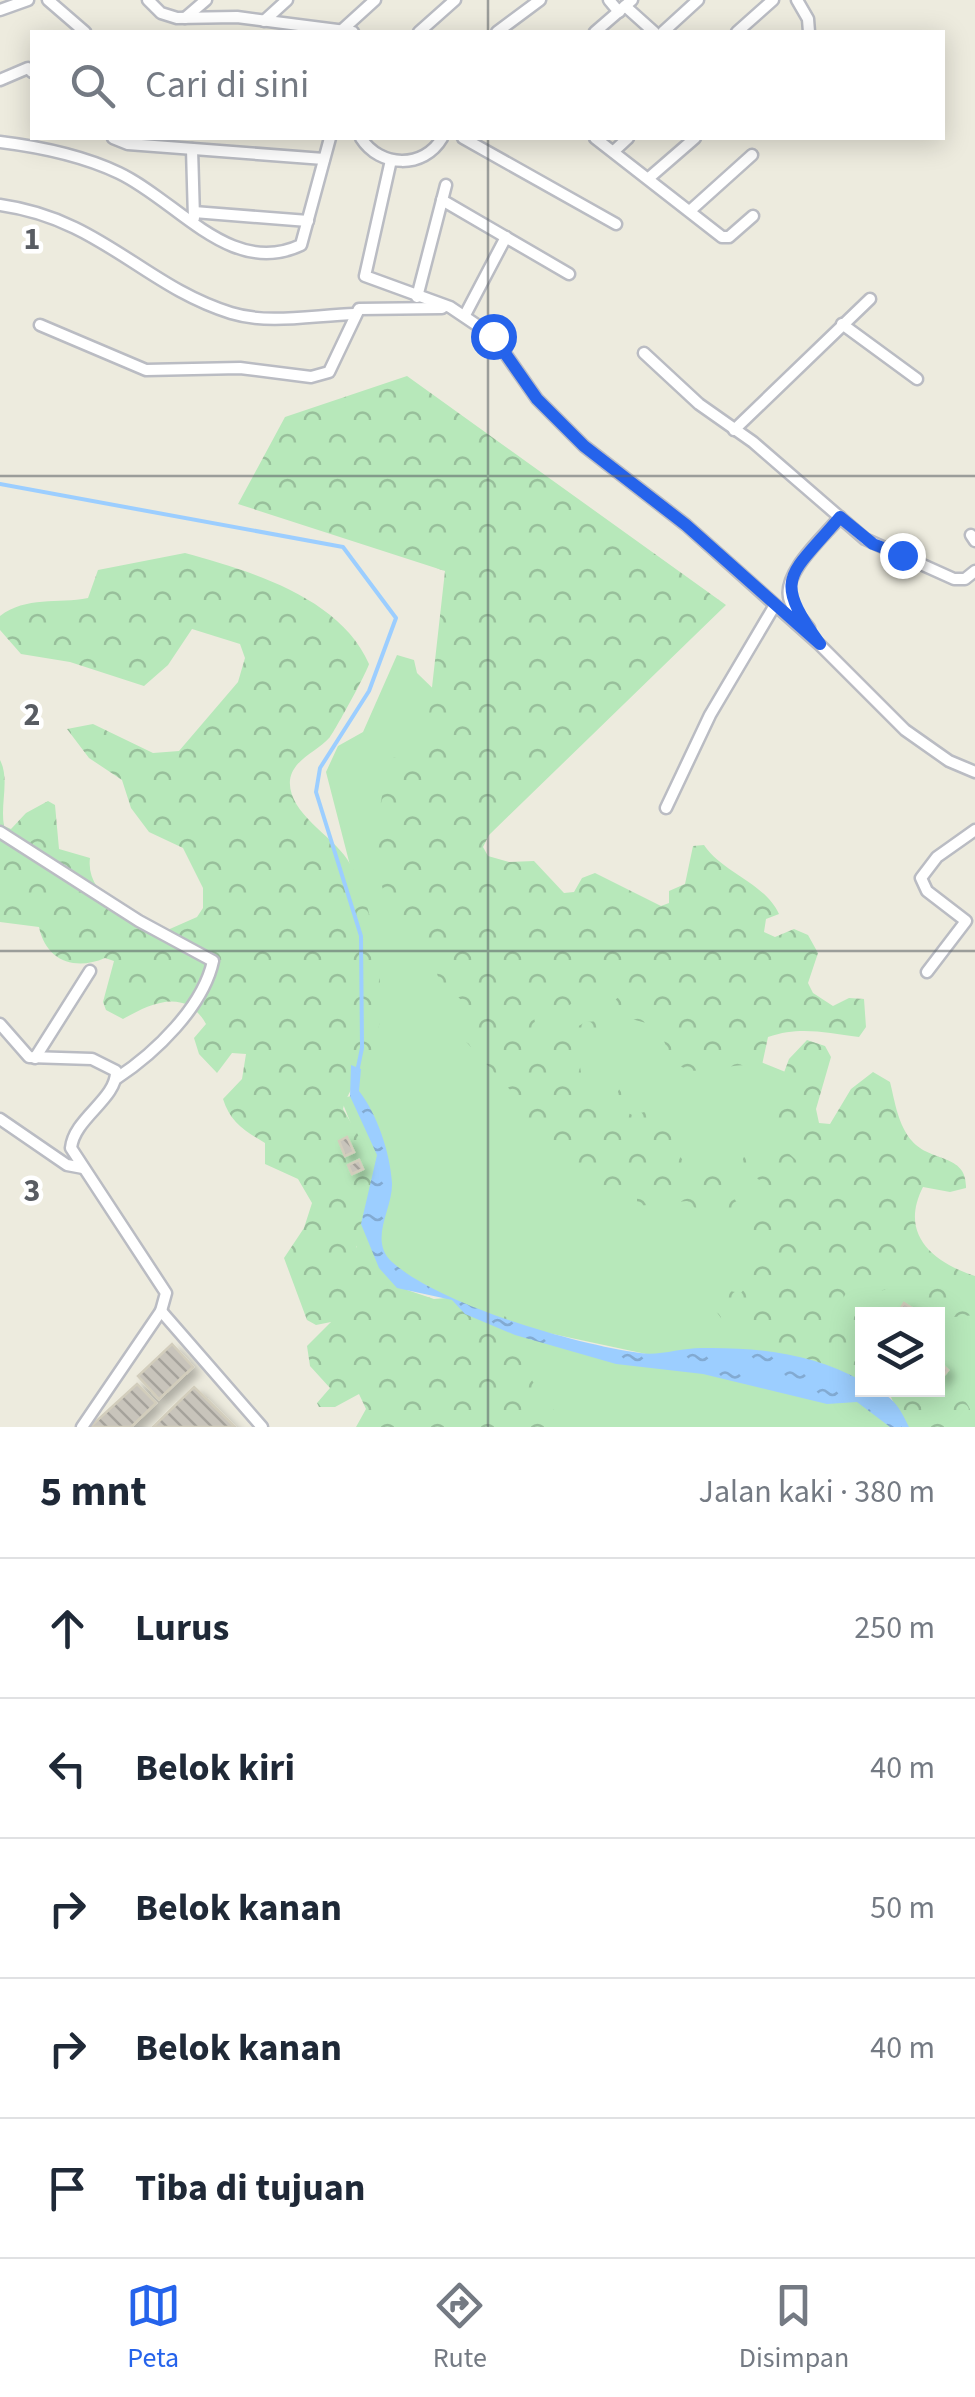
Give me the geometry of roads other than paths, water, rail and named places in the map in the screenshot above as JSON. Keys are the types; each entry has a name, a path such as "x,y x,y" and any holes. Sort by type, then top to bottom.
{"street":[{"path":"0,10 28,0"},
{"path":"48,0 83,30"},
{"path":"148,0 167,16 264,20 340,30"},
{"path":"186,18 206,0"},
{"path":"264,20 287,0"},
{"path":"349,30 374,0"},
{"path":"422,30 456,0"},
{"path":"500,30 540,0"},
{"path":"609,0 625,6 652,30"},
{"path":"664,30 698,0"},
{"path":"740,30 773,0"},
{"path":"796,0 808,19 808,30"},
{"path":"597,30 625,6"},
{"path":"0,80 30,70"},
{"path":"20,144 30,139"},
{"path":"118,140 128,144 191,144 324,159"},
{"path":"0,142 86,159 122,174 254,254 278,256 302,244 329,140"},
{"path":"362,140 376,154 391,160 425,156 440,140"},
{"path":"467,140 616,224"},
{"path":"598,140 726,238 753,216"},
{"path":"614,150 626,140"},
{"path":"650,177 693,140"},
{"path":"191,144 194,218"},
{"path":"692,210 752,155"},
{"path":"391,160 364,276 450,308 493,336 537,399 584,446 686,525 820,644 905,730 949,761 975,772"},
{"path":"418,296 446,185"},
{"path":"442,200 569,274"},
{"path":"0,205 36,210 89,231 175,286 227,312 263,318 354,314 366,308 450,308"},
{"path":"194,218 308,222"},
{"path":"464,316 506,237"},
{"path":"734,430 870,299"},
{"path":"40,325 146,370 240,368 310,377 329,372 354,314"},
{"path":"842,324 918,379"},
{"path":"644,353 685,393 873,544 954,579 962,580 975,571"},
{"path":"820,644 790,601 788,590 794,575 840,517"},
{"path":"666,808 710,715 775,605"},
{"path":"926,972 966,921 927,891 921,878 936,857 975,830"},
{"path":"0,832 139,921 213,961 182,1018 117,1078 72,1142 83,1168 164,1285 166,1295 161,1310 82,1427"},
{"path":"35,1058 90,971"},
{"path":"0,1024 20,1051 35,1058 100,1060 114,1067 117,1078"},
{"path":"0,1118 68,1165 83,1168"},
{"path":"161,1310 262,1427"}],"water":[{"path":"351,1065 361,1069 359,1091 377,1122 391,1171 382,1244 392,1262 414,1278 510,1320 613,1348 647,1354 693,1348 743,1349 824,1364 855,1378 855,1397 887,1397 897,1405 909,1427 890,1427 857,1402 827,1404 703,1374 616,1364 515,1335 465,1314 452,1300 397,1288 379,1268 361,1224 377,1155 350,1096"}],"waterway":[{"path":"0,484 343,547 396,618 369,691 320,768 316,792 361,936 362,1048 357,1072"}]}
